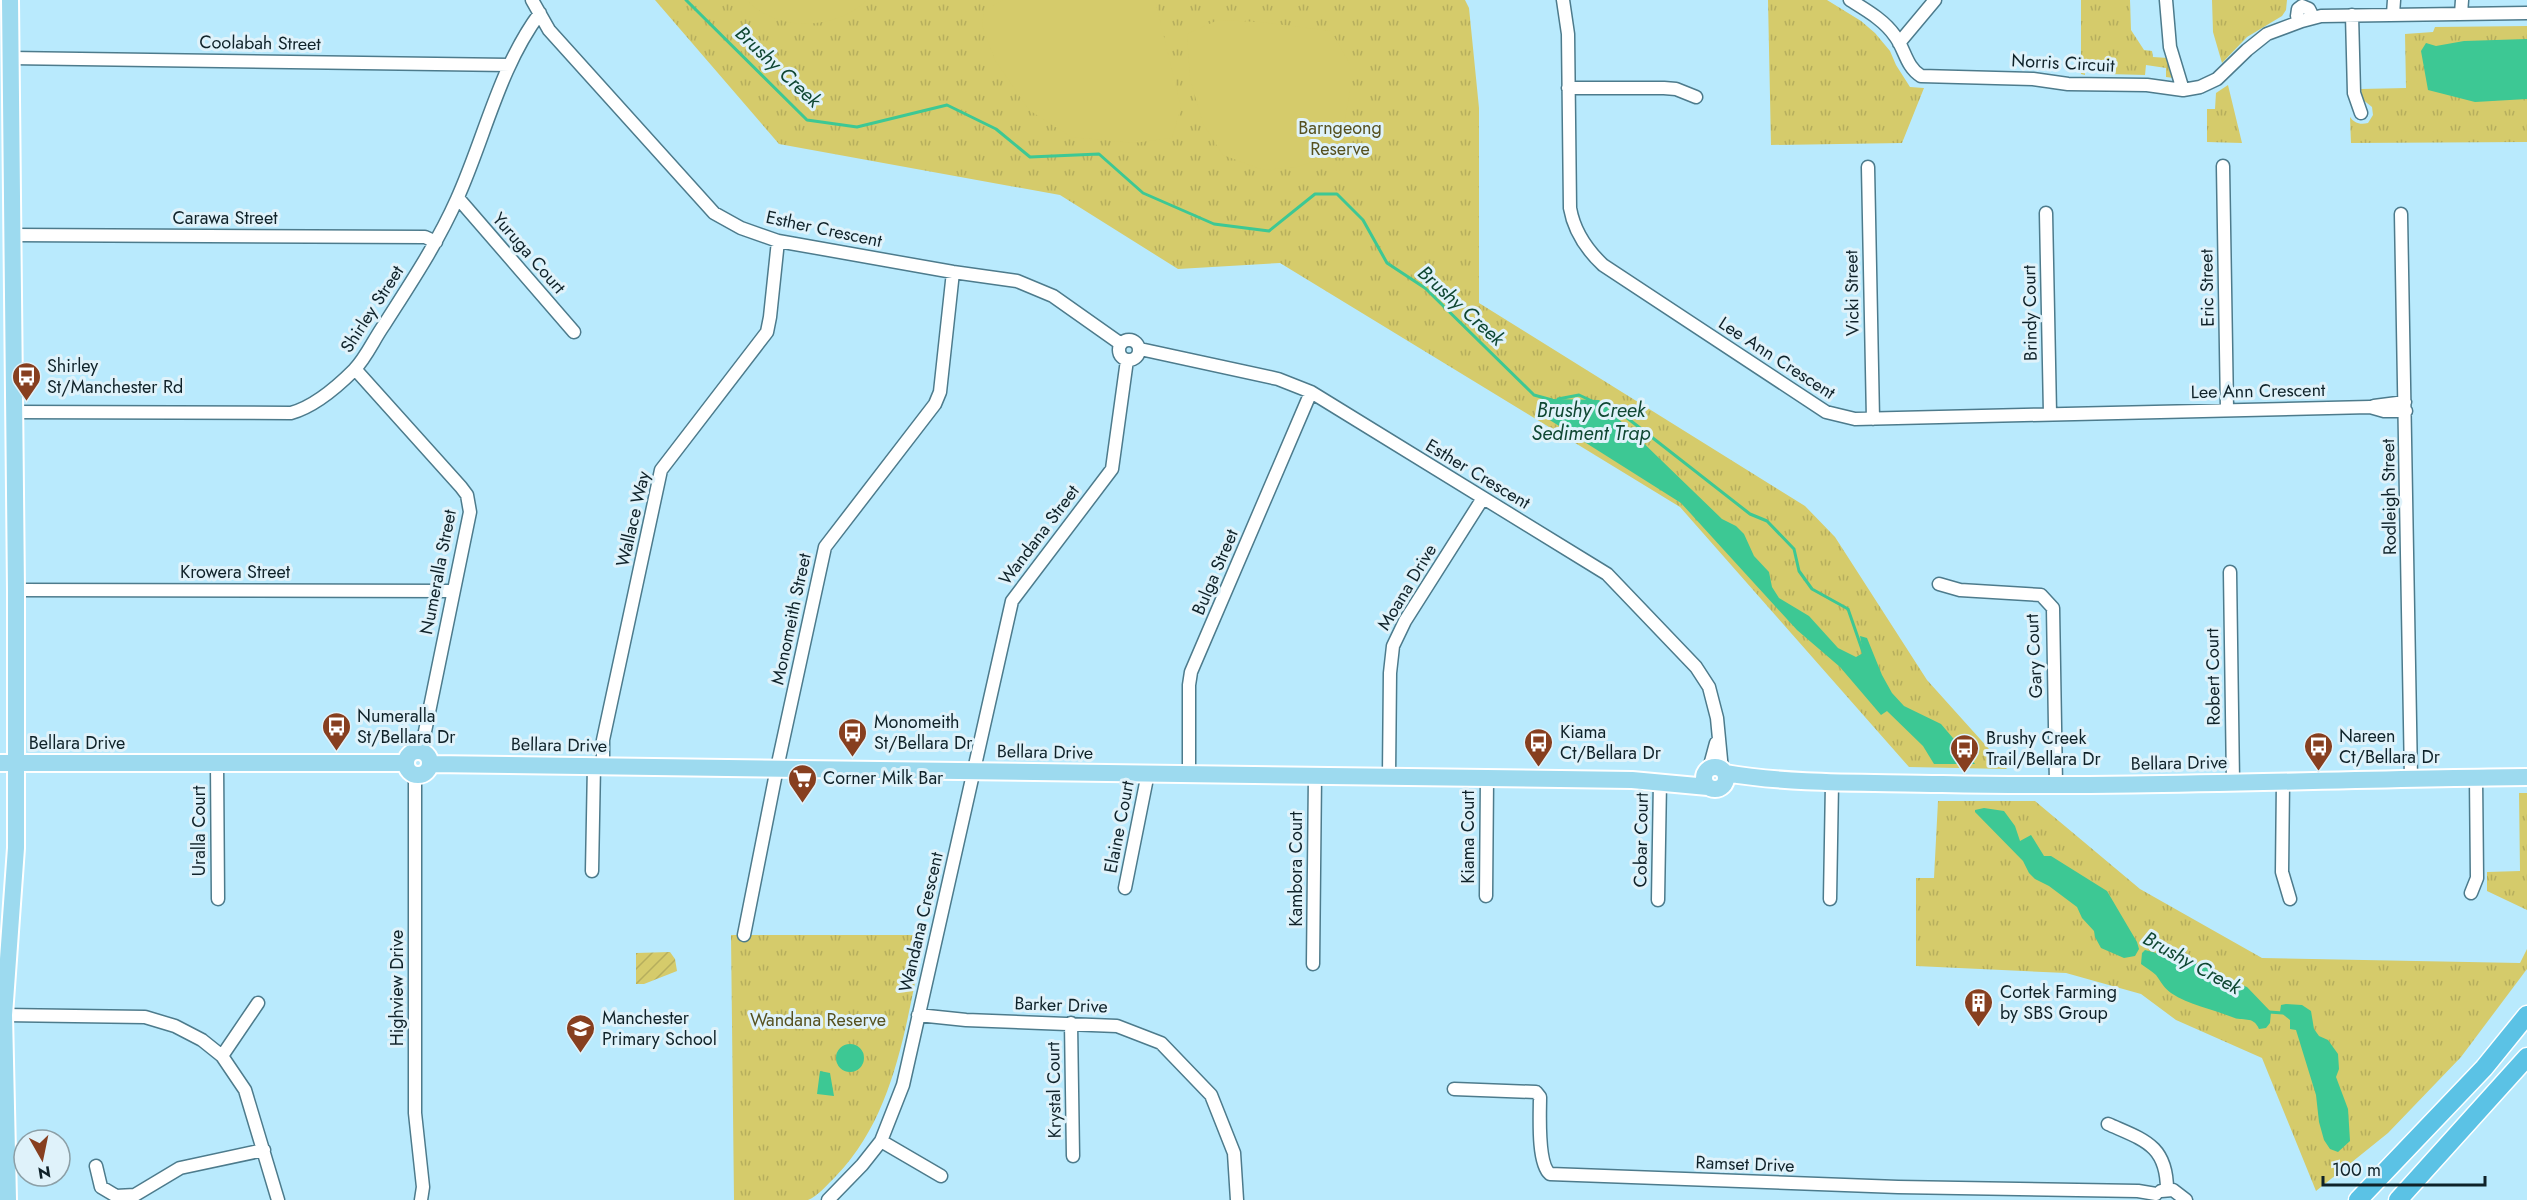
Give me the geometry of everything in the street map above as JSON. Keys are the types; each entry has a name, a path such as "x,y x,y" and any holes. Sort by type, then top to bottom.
{"highway":[{"path":"2358,1200 2484,1068 2527,1015"},
{"path":"2398,1200 2527,1057"}],"main road":[{"path":"8,1200 4,1016 16,848 8,763 16,590 10,0"},
{"path":"410,769 425,773 426,757"},
{"name":"Bellara Drive","path":"426,757 598,765 1660,781 1716,776 1832,783 1996,785 2527,777"},
{"name":"Bellara Drive","path":"8,763 217,763 410,769"}],"street":[{"name":"Esther Crescent","path":"532,0 549,30 714,213 741,228 778,241 1017,281 1053,296 1121,344"},
{"name":"Lee Ann Crescent","path":"1563,0 1567,18 1570,208 1576,231 1594,257 1826,412 1844,418 1873,419 2227,410 2370,408 2384,411 2405,406"},
{"name":"Norris Circuit","path":"1850,0 1883,23 1898,40 1911,68 1921,76 2032,79 2068,84 2147,85 2183,90 2200,87 2217,79 2266,34 2288,25 2305,10 2352,15 2527,13"},
{"path":"1898,40 1920,19 1935,0"},
{"path":"2166,0 2170,46 2183,90"},
{"path":"2394,0 2397,14"},
{"path":"2397,14 2400,0"},
{"path":"2462,0 2465,14"},
{"path":"2465,14 2468,0"},
{"name":"Shirley Street","path":"13,412 291,413 304,410 355,369 436,242 458,198 509,65 524,35 540,13"},
{"path":"2352,15 2354,93 2361,113"},
{"name":"Coolabah Street","path":"10,58 509,65"},
{"path":"1568,87 1664,88 1676,89 1696,97"},
{"name":"Eric Street","path":"2223,166 2227,410"},
{"name":"Vicki Street","path":"1868,167 1873,419"},
{"name":"Yuruga Court","path":"458,198 574,332"},
{"name":"Brindy Court","path":"2046,213 2050,413"},
{"name":"Rodleigh Street","path":"2401,214 2411,779"},
{"name":"Carawa Street","path":"12,235 425,237 436,242"},
{"name":"Wallace Way","path":"592,871 598,765 661,470 767,332 778,241"},
{"name":"Monomeith Street","path":"744,935 777,768 825,547 935,404 940,392 953,272"},
{"path":"1126,340 1138,343 1140,349 1136,358 1126,360 1120,353 1121,344 1126,340"},
{"name":"Esther Crescent","path":"1140,349 1278,379 1311,392 1608,574 1703,677 1714,699 1718,733 1716,776"},
{"name":"Wandana Street","path":"974,771 1012,601 1112,469 1126,360"},
{"name":"Numeralla Street","path":"355,369 467,495 470,512 453,591 426,757"},
{"name":"Bulga Street","path":"1189,773 1191,672 1311,392"},
{"name":"Moana Drive","path":"1389,776 1390,673 1393,646 1405,621 1483,498"},
{"name":"Robert Court","path":"2230,572 2233,782"},
{"name":"Gary Court","path":"1939,584 1972,591 2041,595 2053,609 2056,785"},
{"name":"Krowera Street","path":"16,590 453,591"},
{"name":"Uralla Court","path":"217,763 218,899"},
{"name":"Highview Drive","path":"410,769 415,1113 423,1187 421,1200"},
{"name":"Wandana Crescent","path":"828,1200 862,1166 880,1141 903,1085 974,771"},
{"name":"Elaine Court","path":"1125,888 1148,773"},
{"name":"Kambora Court","path":"1313,964 1315,775"},
{"name":"Kiama Court","path":"1486,896 1487,778"},
{"path":"2471,893 2477,878 2476,778"},
{"name":"Cobar Court","path":"1658,900 1660,781"},
{"path":"2283,781 2282,872 2290,899"},
{"path":"1830,899 1832,783"},
{"path":"222,1056 258,1003"},
{"name":"Barker Drive","path":"918,1015 966,1020 1117,1026 1161,1043 1211,1095 1234,1153 1237,1200"},
{"path":"4,1016 145,1017 175,1026 202,1040 222,1056 245,1090 278,1200"},
{"name":"Krystal Court","path":"1071,1023 1073,1156"},
{"name":"Ramset Drive","path":"1454,1089 1536,1092 1540,1097 1542,1156 1546,1171 1550,1174 1898,1187 2138,1191 2158,1195"},
{"path":"2108,1124 2146,1141 2161,1157 2167,1171 2158,1195 2179,1192 2186,1200"},
{"path":"880,1141 941,1176"},
{"path":"96,1166 100,1186 116,1196 135,1195 180,1168 264,1150"},
{"name":"Ramset Drive","path":"2107,1190 2128,1200"}],"green space":[{"name":"Barngeong Reserve","path":"655,0 1465,0 1469,8 1479,108 1479,303 1805,506 1835,537 1927,680 2007,769 1909,767 1680,507 1280,263 1178,269 1060,195 779,144"},
{"path":"747,0 867,0 840,17 807,24 774,18 760,11"},
{"path":"1004,0 1155,0 1181,107 1172,138 1133,143 1071,137 1029,110 995,60 982,26 984,10"},
{"path":"1768,0 1827,0 1861,21 1875,33 1890,51 1910,87 1924,88 1902,143 1771,145"},
{"path":"2081,0 2130,0 2131,30 2144,50 2152,51 2153,57 2168,58 2174,78 2166,77 2166,68 2146,65 2145,75 2108,74 2108,65 2085,65 2085,75 2081,74"},
{"path":"2212,0 2287,0 2286,10 2282,16 2247,37 2222,63 2213,32"},
{"path":"1218,20 1260,22 1331,31 1350,64 1350,91 1344,125 1324,158 1297,167 1263,170 1223,155 1203,124 1190,78 1187,34"},
{"path":"2527,26 2527,142 2351,143 2350,117 2353,121 2365,124 2373,115 2372,107 2362,99 2361,89 2406,88 2405,34 2433,32 2435,27"},
{"path":"2228,85 2242,143 2207,142 2207,109 2215,109 2216,93"},
{"path":"2519,793 2527,793 2527,910 2487,891 2487,872 2520,871"},
{"path":"1938,801 2035,801 2140,889 2262,958 2520,963 2527,949 2527,969 2461,1057 2388,1133 2316,1191 2262,1058 2176,1020 2141,994 2066,973 1916,966 1916,878 1934,878"},
{"name":"Wandana Reserve","path":"731,935 925,935 905,1031 886,1094 857,1151 819,1193 808,1200 734,1200"},
{"path":"670,952 675,959 677,971 644,984 636,984 636,953"}],"water":[{"path":"2527,39 2527,99 2475,102 2428,90 2421,51 2426,43 2436,46 2464,41"},
{"name":"Brushy Creek Sediment Trap","path":"1551,399 1599,400 1722,519 1736,526 1744,534 1754,556 1769,572 1772,587 1779,598 1809,616 1838,648 1856,657 1863,653 1860,636 1867,638 1892,693 1904,706 1941,724 1975,764 1934,764 1923,746 1887,711 1881,715 1840,667 1797,630 1681,503 1537,412"},
{"path":"1984,808 2004,811 2015,826 2020,841 2031,835 2044,856 2051,856 2107,891 2137,942 2139,949 2135,956 2124,958 2101,948 2094,931 2082,918 2077,907 2049,886 2035,879 2023,861 1975,812 1975,810"},
{"path":"2145,950 2205,966 2215,975 2247,987 2271,1012 2270,1023 2266,1028 2259,1029 2251,1020 2236,1018 2193,1004 2171,993 2154,974 2141,964 2142,953"},
{"path":"2281,1005 2302,1005 2311,1011 2314,1029 2319,1036 2328,1040 2338,1054 2339,1069 2336,1077 2348,1109 2350,1141 2338,1152 2330,1149 2324,1140 2316,1095 2296,1030 2290,1029 2290,1020 2280,1012"},
{"path":"850,1044 860,1048 864,1058 860,1068 850,1072 840,1068 836,1058 840,1048"},
{"path":"820,1071 830,1073 834,1096 817,1094"}],"waterway":[{"name":"Brushy Creek","path":"686,0 807,120 857,127 947,105 996,129 1030,157 1099,154 1143,193 1214,224 1269,231 1315,194 1337,194 1363,220 1387,263 1425,288 1534,395 1552,400"},
{"name":"Brushy Creek","path":"1558,399 1579,395 1592,401"},
{"name":"Brushy Creek","path":"1601,404 1617,410 1750,514 1767,521 1794,549 1799,571 1812,589 1848,609 1864,655"},
{"name":"Brushy Creek","path":"2269,1012 2283,1013"}],"place":[{"name":"Shirley St/Manchester Rd","path":"26,402"},
{"name":"Numeralla St/Bellara Dr","path":"336,752"},
{"name":"Monomeith St/Bellara Dr","path":"853,758"},
{"name":"Kiama Ct/Bellara Dr","path":"1539,768"},
{"name":"Nareen Ct/Bellara Dr","path":"2318,772"},
{"name":"Brushy Creek Trail/Bellara Dr","path":"1965,774"},
{"name":"Corner Milk Bar","path":"802,804"},
{"name":"Cortek Farming by SBS Group","path":"1979,1028"},
{"name":"Manchester Primary School","path":"581,1054"}]}
